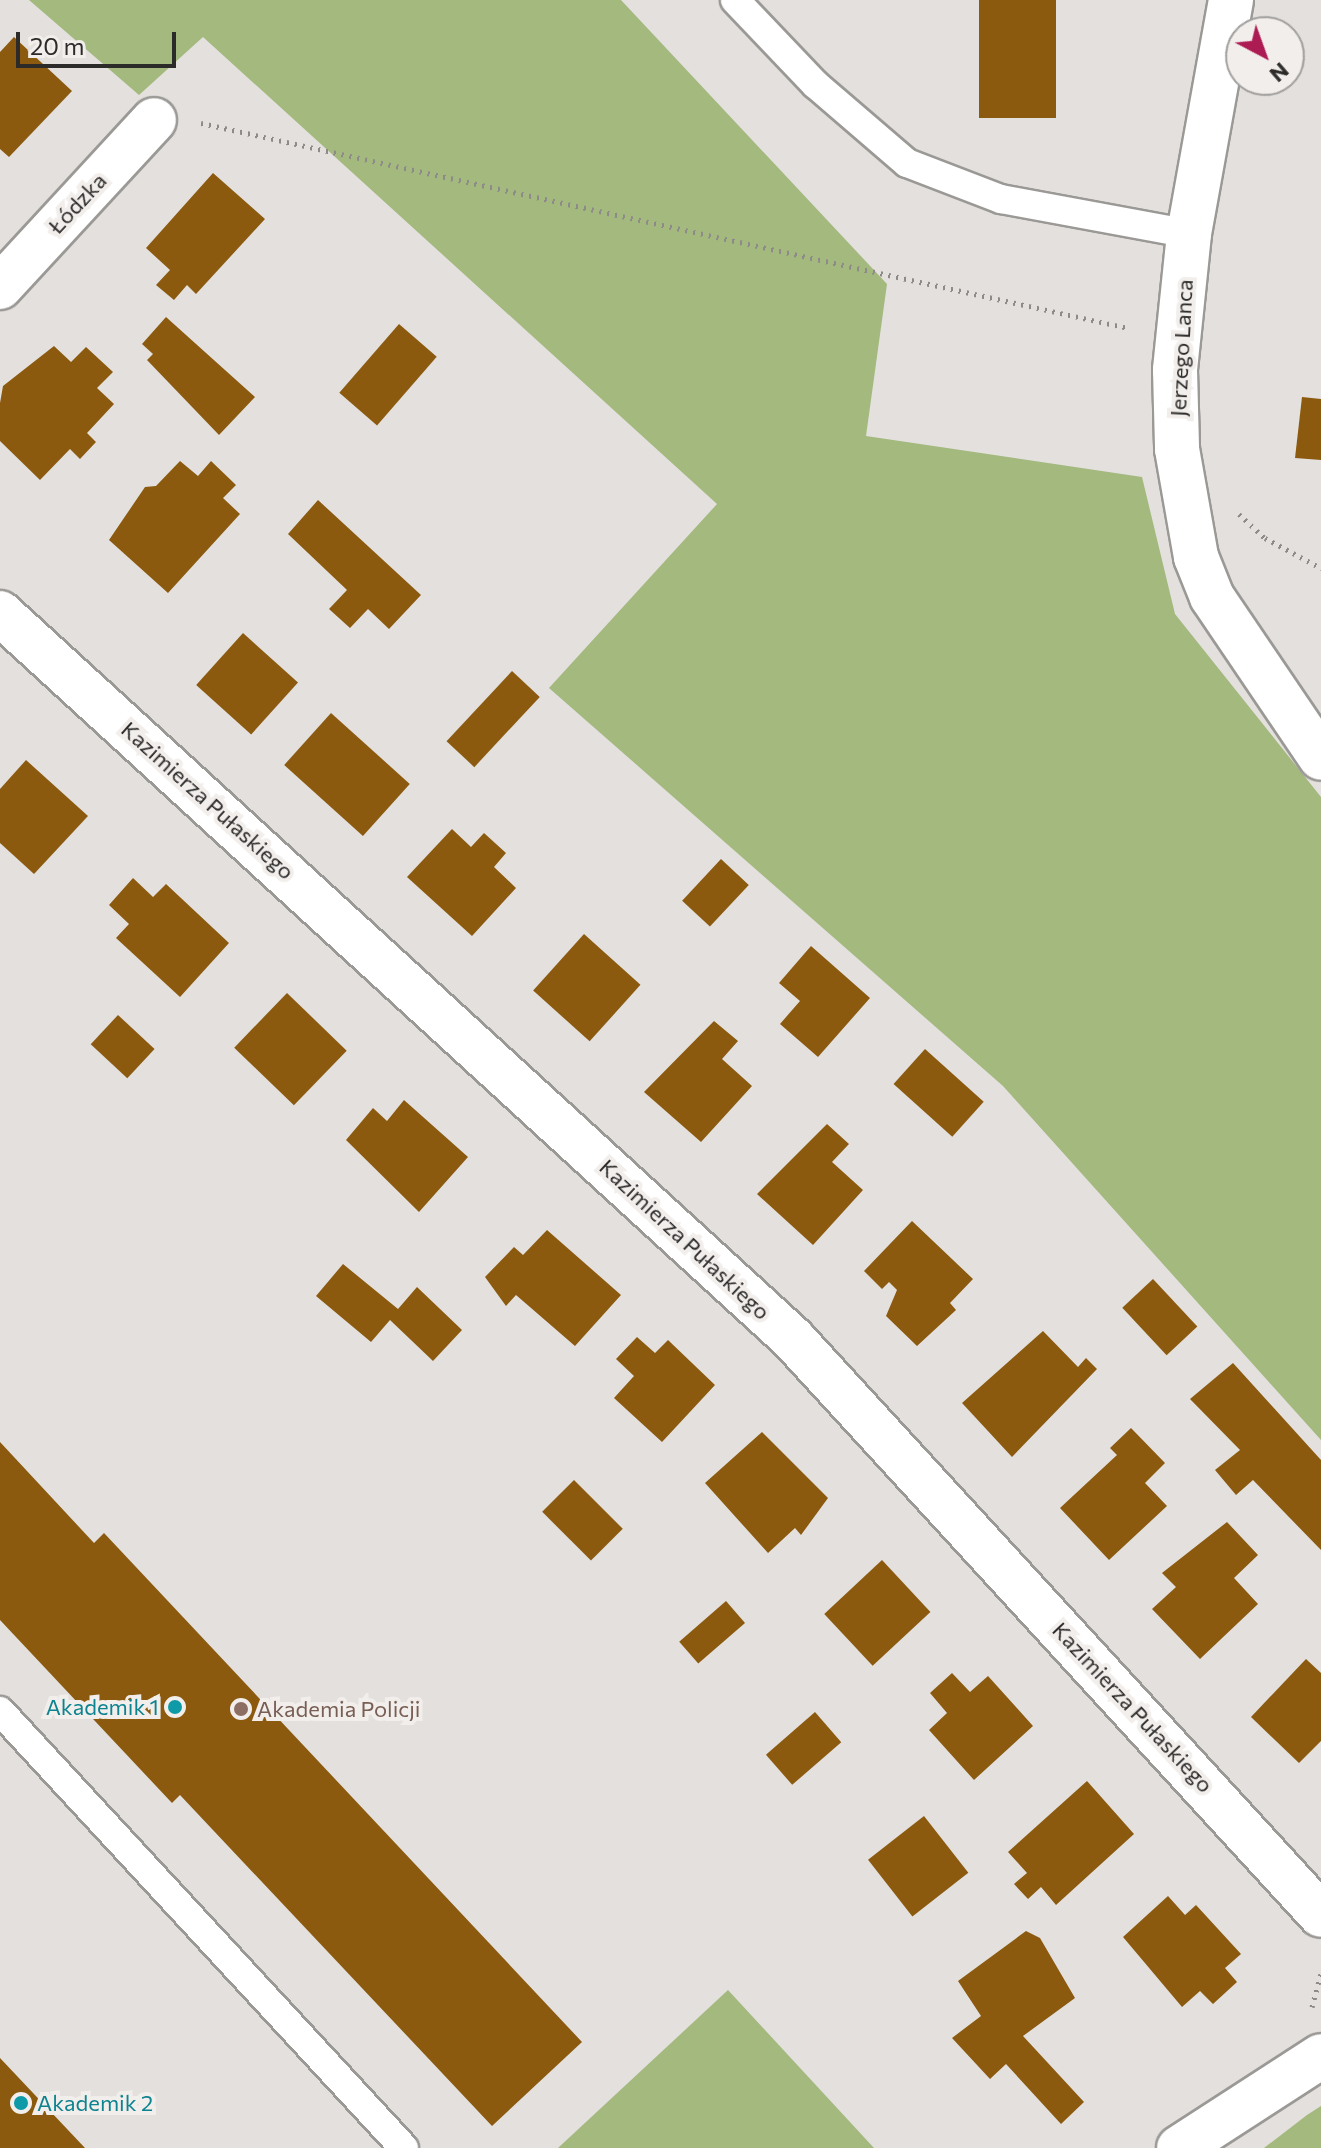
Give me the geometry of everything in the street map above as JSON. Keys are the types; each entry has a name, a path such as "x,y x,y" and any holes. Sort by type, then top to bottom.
{"street":[{"name":"Jerzego Lanca","path":"1231,0 1189,234 1176,410 1196,557 1219,608 1321,758"},
{"name":"Łódzka","path":"0,287 154,120"},
{"name":"Kazimierza Pułaskiego","path":"0,613 793,1339 1321,1915"},
{"path":"1179,2148 1321,2056"}],"lane":[{"path":"735,0 815,84 907,163 1001,199 1189,234"},
{"path":"0,1711 404,2148"}],"path":[{"path":"154,120 222,124 1133,329 1132,345"},
{"path":"1227,503 1265,538 1321,568"},
{"path":"1312,2007 1321,1973"}],"green space":[{"path":"29,0 621,0 887,284 866,436 1142,477 1175,614 1321,797 1321,1440 1003,1086 549,688 717,504 203,37 139,95"},
{"path":"728,1990 874,2148 558,2148"},
{"path":"1321,2106 1321,2148 1264,2148 1307,2115"}],"building":[{"path":"979,0 1056,0 1056,118 979,118"},
{"path":"14,37 72,91 9,157 0,149 0,52"},
{"path":"213,173 265,219 196,294 187,285 174,300 156,285 170,270 146,248"},
{"path":"166,317 255,397 219,435 147,360 153,354 142,344"},
{"path":"399,324 437,357 377,425 339,393"},
{"path":"54,346 71,362 86,347 113,372 97,388 114,404 87,433 96,442 80,459 70,449 40,480 0,441 0,403 3,386"},
{"path":"1302,397 1321,399 1321,460 1295,458"},
{"path":"180,461 198,476 211,461 236,485 223,498 240,514 168,593 109,540 145,487 156,486"},
{"path":"318,500 421,595 389,629 368,609 350,628 329,609 347,590 288,534"},
{"path":"243,633 298,683 251,735 196,685"},
{"path":"512,671 540,697 474,767 447,741"},
{"path":"331,713 410,784 363,836 284,765"},
{"path":"26,760 88,816 34,874 0,843 0,789"},
{"path":"452,829 471,847 484,833 506,853 494,867 516,888 472,936 407,877"},
{"path":"721,859 749,885 710,927 682,901"},
{"path":"133,878 153,897 166,884 229,943 180,997 116,938 129,924 109,905"},
{"path":"584,934 640,985 590,1041 533,990"},
{"path":"811,946 870,998 818,1057 780,1024 800,1001 779,983"},
{"path":"287,993 347,1051 294,1105 234,1048"},
{"path":"118,1015 155,1049 127,1078 91,1044"},
{"path":"714,1021 738,1041 722,1059 752,1086 701,1142 644,1092"},
{"path":"925,1049 984,1102 952,1137 894,1084"},
{"path":"404,1100 468,1157 419,1212 346,1140 373,1108 387,1121"},
{"path":"827,1124 849,1144 832,1162 863,1190 813,1245 757,1194"},
{"path":"912,1221 973,1279 950,1303 956,1310 917,1346 886,1316 897,1290 889,1282 882,1289 864,1271"},
{"path":"547,1230 621,1295 575,1346 516,1295 506,1306 485,1277 514,1247 523,1255"},
{"path":"343,1264 398,1309 417,1287 462,1330 433,1361 390,1320 371,1342 316,1296"},
{"path":"1153,1279 1197,1327 1167,1355 1122,1308"},
{"path":"1043,1331 1078,1367 1086,1358 1097,1369 1012,1457 962,1403"},
{"path":"637,1337 655,1353 668,1340 715,1385 662,1442 614,1398 634,1376 616,1359"},
{"path":"1233,1363 1321,1460 1321,1550 1253,1480 1236,1495 1215,1470 1240,1450 1190,1399"},
{"path":"1131,1428 1165,1463 1145,1483 1167,1506 1109,1560 1060,1508 1117,1455 1110,1448"},
{"path":"762,1432 828,1498 801,1535 795,1528 768,1553 705,1483"},
{"name":"Akademik 1","path":"0,1442 94,1543 104,1533 582,2042 492,2126 180,1795 172,1803 0,1620"},
{"path":"574,1480 623,1529 591,1561 542,1512"},
{"path":"1227,1522 1258,1555 1234,1578 1258,1604 1200,1659 1152,1609 1176,1587 1162,1573"},
{"path":"882,1560 930,1612 873,1666 824,1614"},
{"path":"726,1601 745,1623 698,1664 679,1642"},
{"path":"1306,1659 1321,1673 1321,1741 1299,1763 1251,1717"},
{"path":"952,1673 970,1692 988,1676 1033,1726 974,1780 929,1730 947,1713 930,1693"},
{"path":"815,1712 841,1742 792,1785 766,1755"},
{"path":"1087,1781 1134,1834 1056,1905 1041,1887 1028,1899 1014,1884 1027,1873 1008,1852"},
{"path":"924,1816 968,1873 912,1916 868,1860"},
{"path":"1168,1896 1185,1915 1196,1905 1241,1954 1225,1968 1237,1982 1213,2004 1200,1991 1182,2007 1123,1937"},
{"path":"1026,1931 1040,1938 1075,1998 1023,2036 1084,2102 1061,2124 1006,2064 990,2079 952,2038 981,2016 958,1981"},
{"name":"Akademik 2","path":"0,2058 85,2148 0,2148"}],"place":[{"name":"Akademik 1","path":"175,1707"},
{"name":"Akademia Policji","path":"241,1709"},
{"name":"Akademik 2","path":"21,2103"}]}
